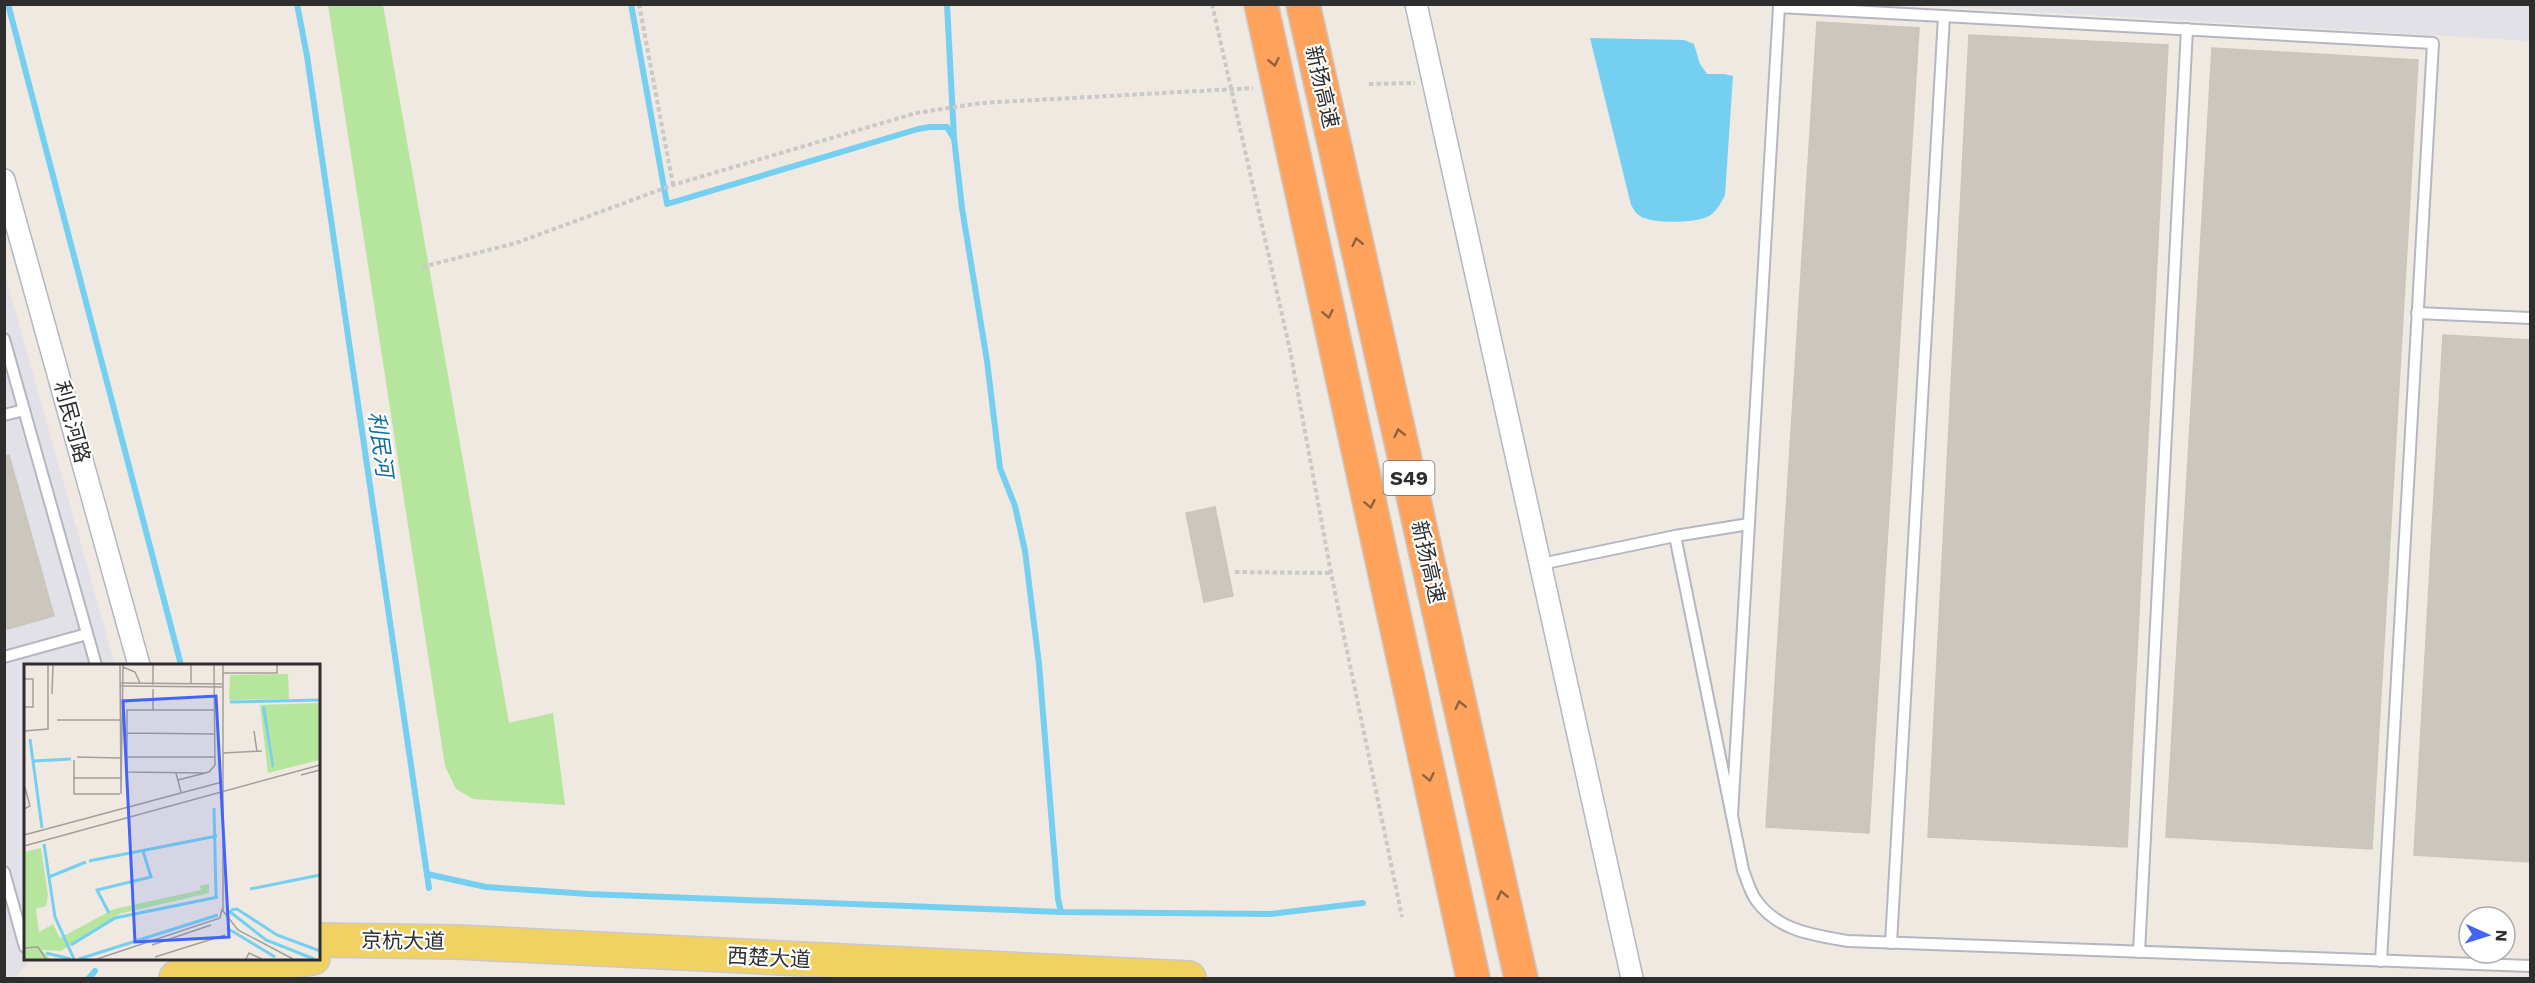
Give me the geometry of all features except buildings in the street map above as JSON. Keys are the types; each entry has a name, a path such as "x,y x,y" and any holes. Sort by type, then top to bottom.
{"highway":[{"name":"新扬高速","path":"1261,4 1473,978"},
{"name":"新扬高速","path":"1304,4 1518,965"}],"main road":[{"name":"京杭大道","path":"320,940 456,942"},
{"name":"京杭大道","path":"320,957 456,942"},
{"name":"西楚大道","path":"456,942 1189,978"},
{"path":"176,978 206,959"},
{"path":"226,978 239,972 298,959"}],"street":[{"path":"1416,4 1632,978"},
{"name":"利民河路","path":"4,180 139,664"},
{"path":"320,928 456,942"},
{"path":"165,978 175,959"}],"lane":[{"path":"1732,815 1779,7 2433,43 2381,961"},
{"path":"1891,943 1944,16"},
{"path":"2139,952 2187,29"},
{"path":"2417,313 2530,318"},
{"path":"4,339 96,664"},
{"path":"4,415 24,410"},
{"path":"1540,564 1675,536 1749,524"},
{"path":"1675,536 1743,870 1755,899 1773,920 1808,934 1848,941 2530,966"},
{"path":"4,657 87,634"},
{"path":"4,872 24,943"}],"path":[{"path":"639,4 673,185"},
{"path":"1212,4 1290,350 1331,573 1402,917"},
{"path":"1369,84 1434,83"},
{"path":"422,267 516,243 673,185 916,113 981,103 1257,88"},
{"path":"1234,572 1331,573"}],"shaded area":[{"path":"1917,5 2530,5 2530,41 2192,21"},
{"path":"4,271 115,664 24,664 24,959 31,959 15,978 4,978"}],"green space":[{"path":"328,5 383,5 509,723 553,713 565,805 473,799 456,789 445,766"}],"water":[{"path":"1590,38 1684,40 1694,44 1700,64 1707,74 1733,76 1725,195 1713,213 1701,219 1673,222 1646,219 1635,211 1631,205"}],"waterway":[{"path":"8,4 181,664"},
{"name":"利民河","path":"297,4 307,56 429,888"},
{"path":"631,4 667,204 918,129 947,127 953,137"},
{"path":"947,4 954,138 962,208 987,361 1000,468 1015,506 1025,551 1039,664 1058,899 1061,912"},
{"path":"427,874 486,887 588,894 1061,912 1270,914 1363,903"},
{"path":"89,978 95,971"}]}
